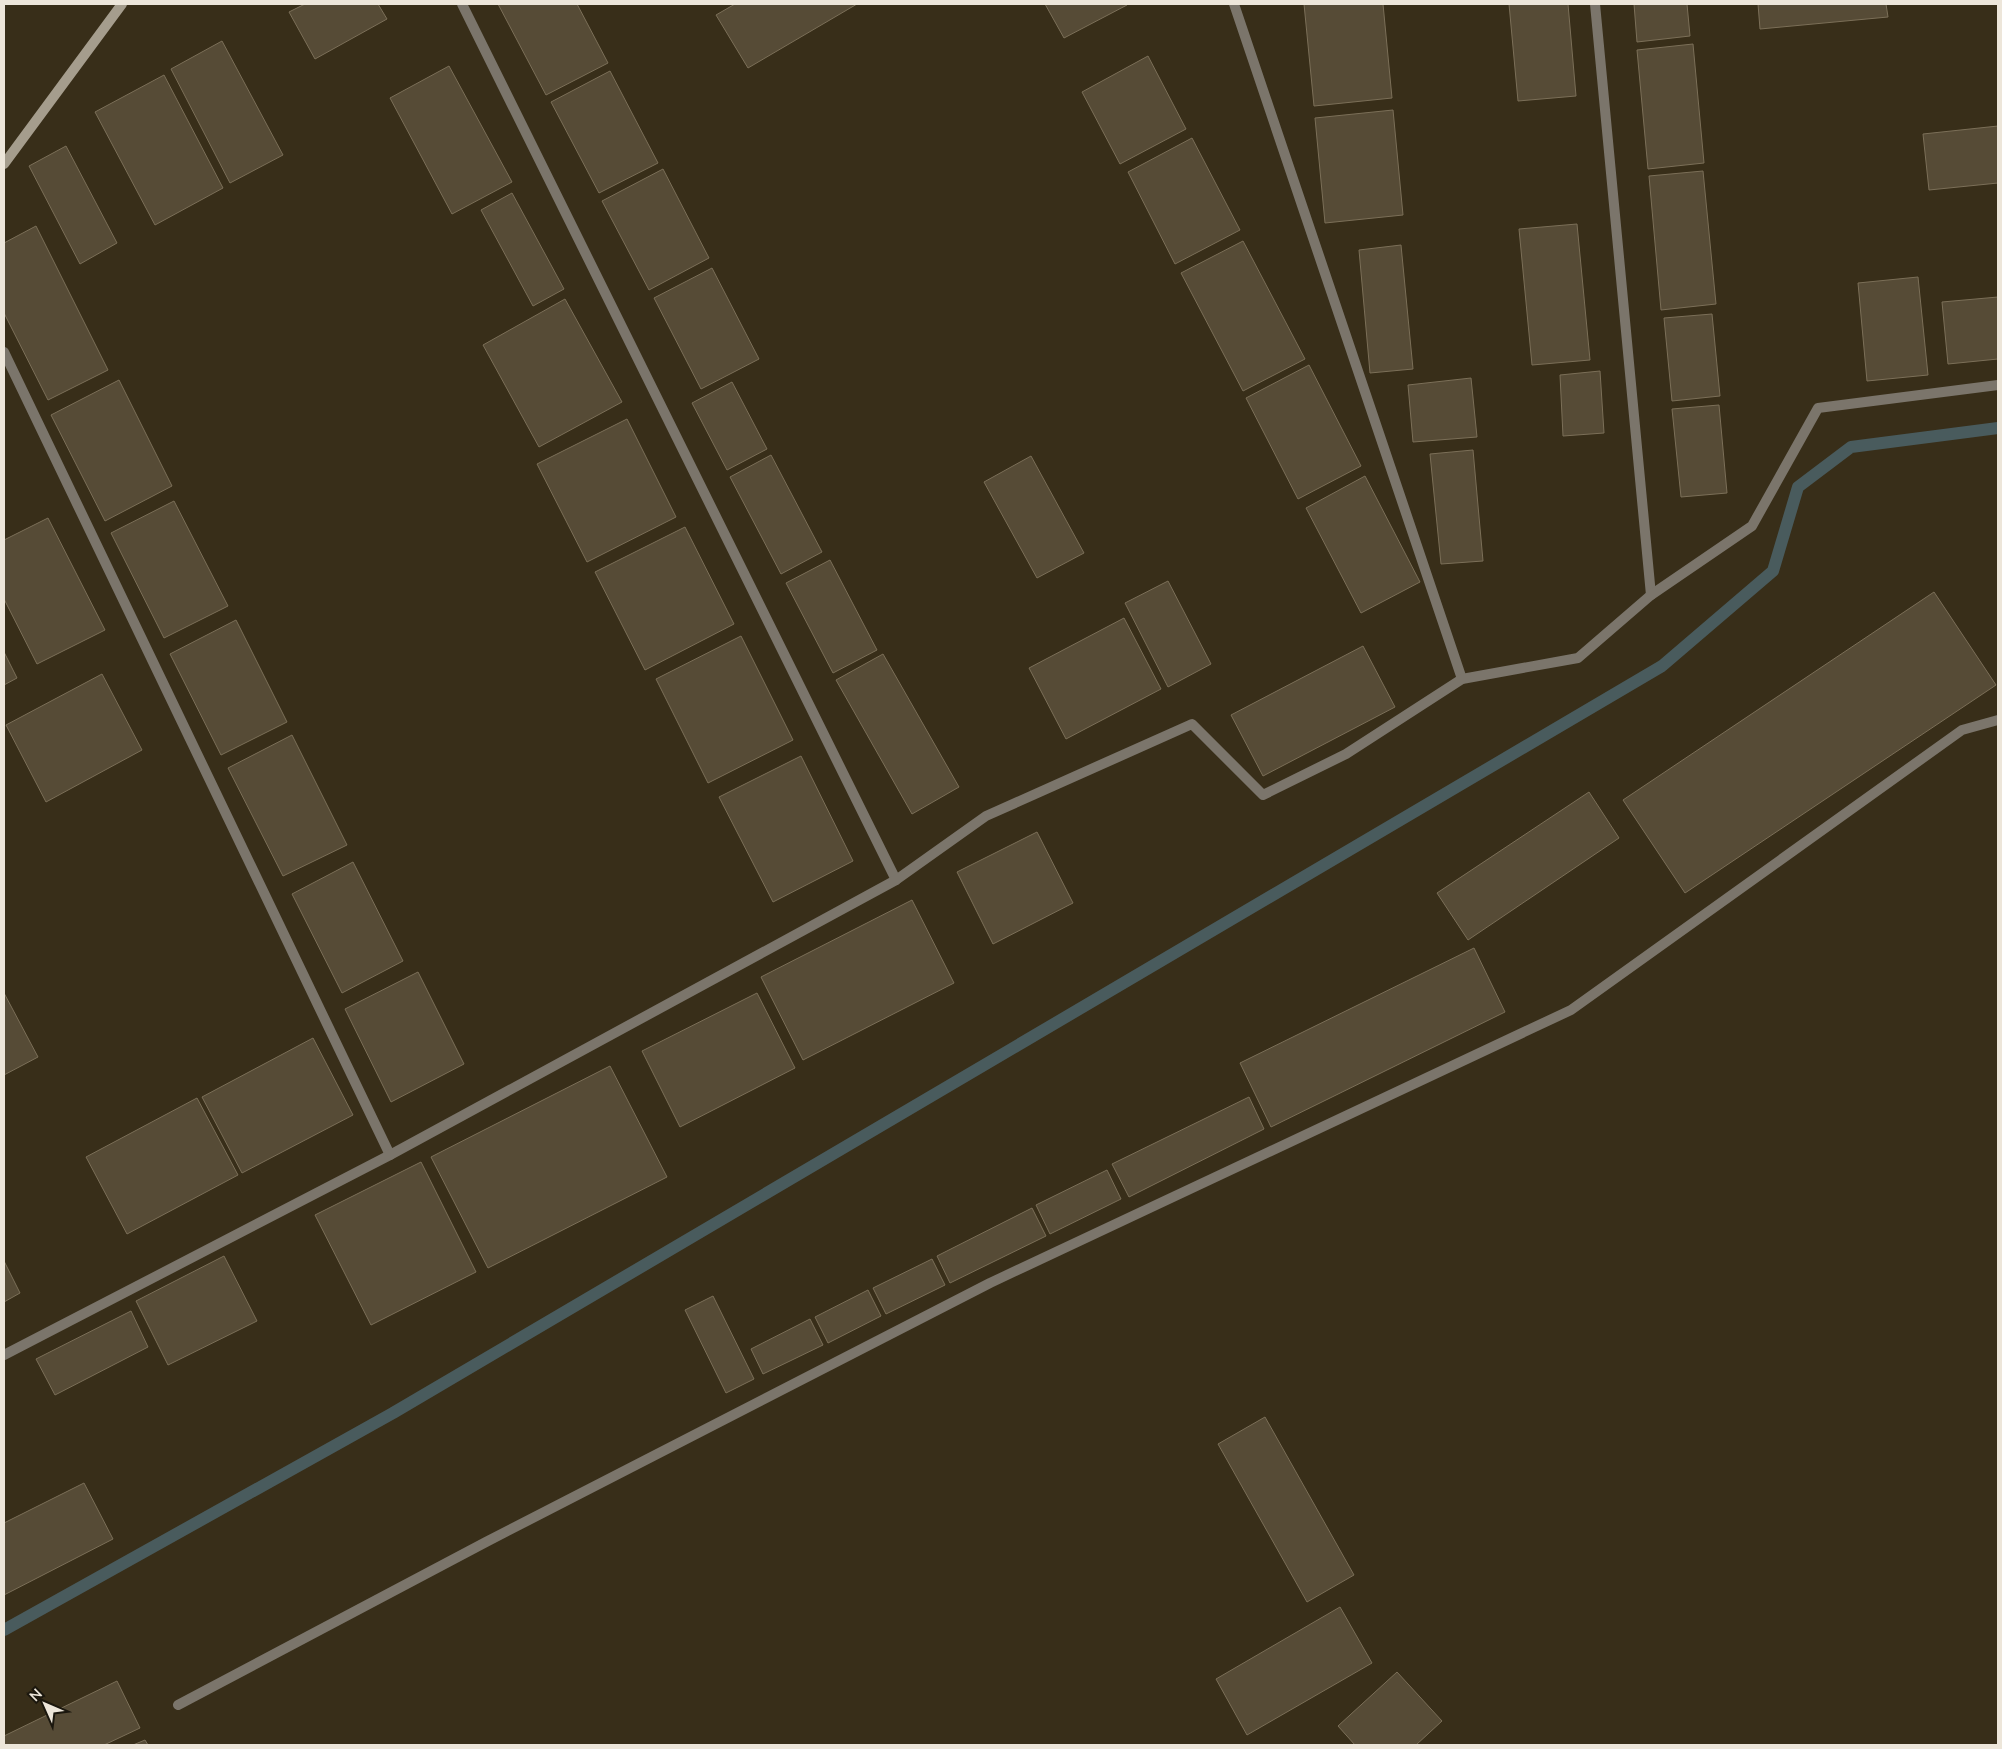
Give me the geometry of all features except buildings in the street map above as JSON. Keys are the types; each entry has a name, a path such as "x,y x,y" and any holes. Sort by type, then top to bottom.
{"street":[{"path":"4,164 122,4"},
{"path":"462,4 896,880"},
{"path":"1234,4 1462,679"},
{"path":"1595,4 1651,595"},
{"path":"4,352 390,1155"},
{"path":"4,1355 390,1155 896,880 986,816 1192,724 1263,795 1346,754 1462,679 1578,658 1651,595 1752,526 1818,408 1998,385"},
{"path":"178,1705 486,1542 990,1283 1571,1010 1962,730 1998,720"}],"waterway":[{"path":"4,1630 393,1413 1662,666 1773,571 1798,487 1851,447 1998,428"}]}
